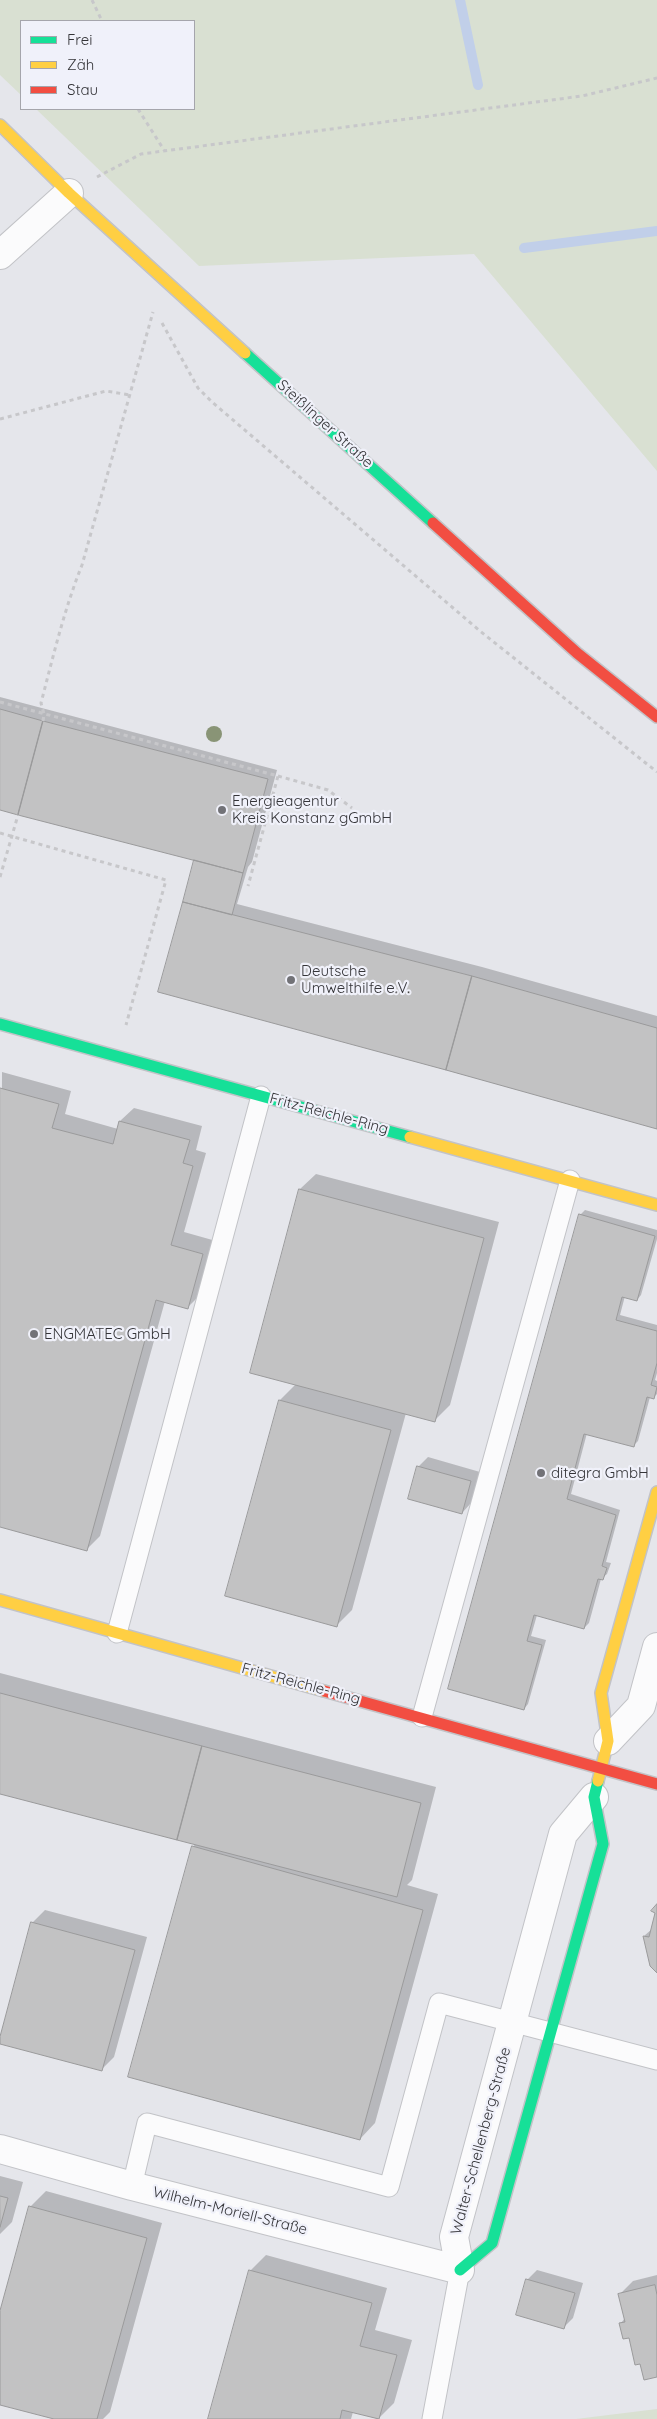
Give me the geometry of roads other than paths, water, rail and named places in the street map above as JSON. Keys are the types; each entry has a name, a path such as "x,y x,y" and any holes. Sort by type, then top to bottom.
{"street":[{"name":"Steißlinger Straße","path":"0,125 69,193 577,653 657,717"},
{"path":"0,255 69,193"},
{"name":"Fritz-Reichle-Ring","path":"0,1024 657,1205"},
{"name":"Walter-Schellenberg-Straße","path":"594,1797 603,1844 492,2243 460,2270 454,2238 562,1834 594,1797 602,1769 608,1741 601,1694 657,1492"},
{"name":"Fritz-Reichle-Ring","path":"0,1600 657,1784"},
{"path":"608,1741 641,1706 657,1647"},
{"name":"Wilhelm-Moriell-Straße","path":"0,2149 132,2186 460,2270"}],"lane":[{"path":"117,1633 260,1096"},
{"path":"422,1718 570,1180"},
{"path":"132,2186 147,2123 389,2187 439,2003 657,2060"},
{"path":"432,2419 460,2270"}],"waterway":[{"path":"460,0 478,85"},
{"path":"524,248 657,231"}],"place":[{"name":"Energieagentur Kreis Konstanz gGmbH","path":"222,810"},
{"name":"Deutsche Umwelthilfe e.V.","path":"291,980"},
{"name":"ENGMATEC GmbH","path":"34,1334"},
{"name":"ditegra GmbH","path":"541,1473"}]}
